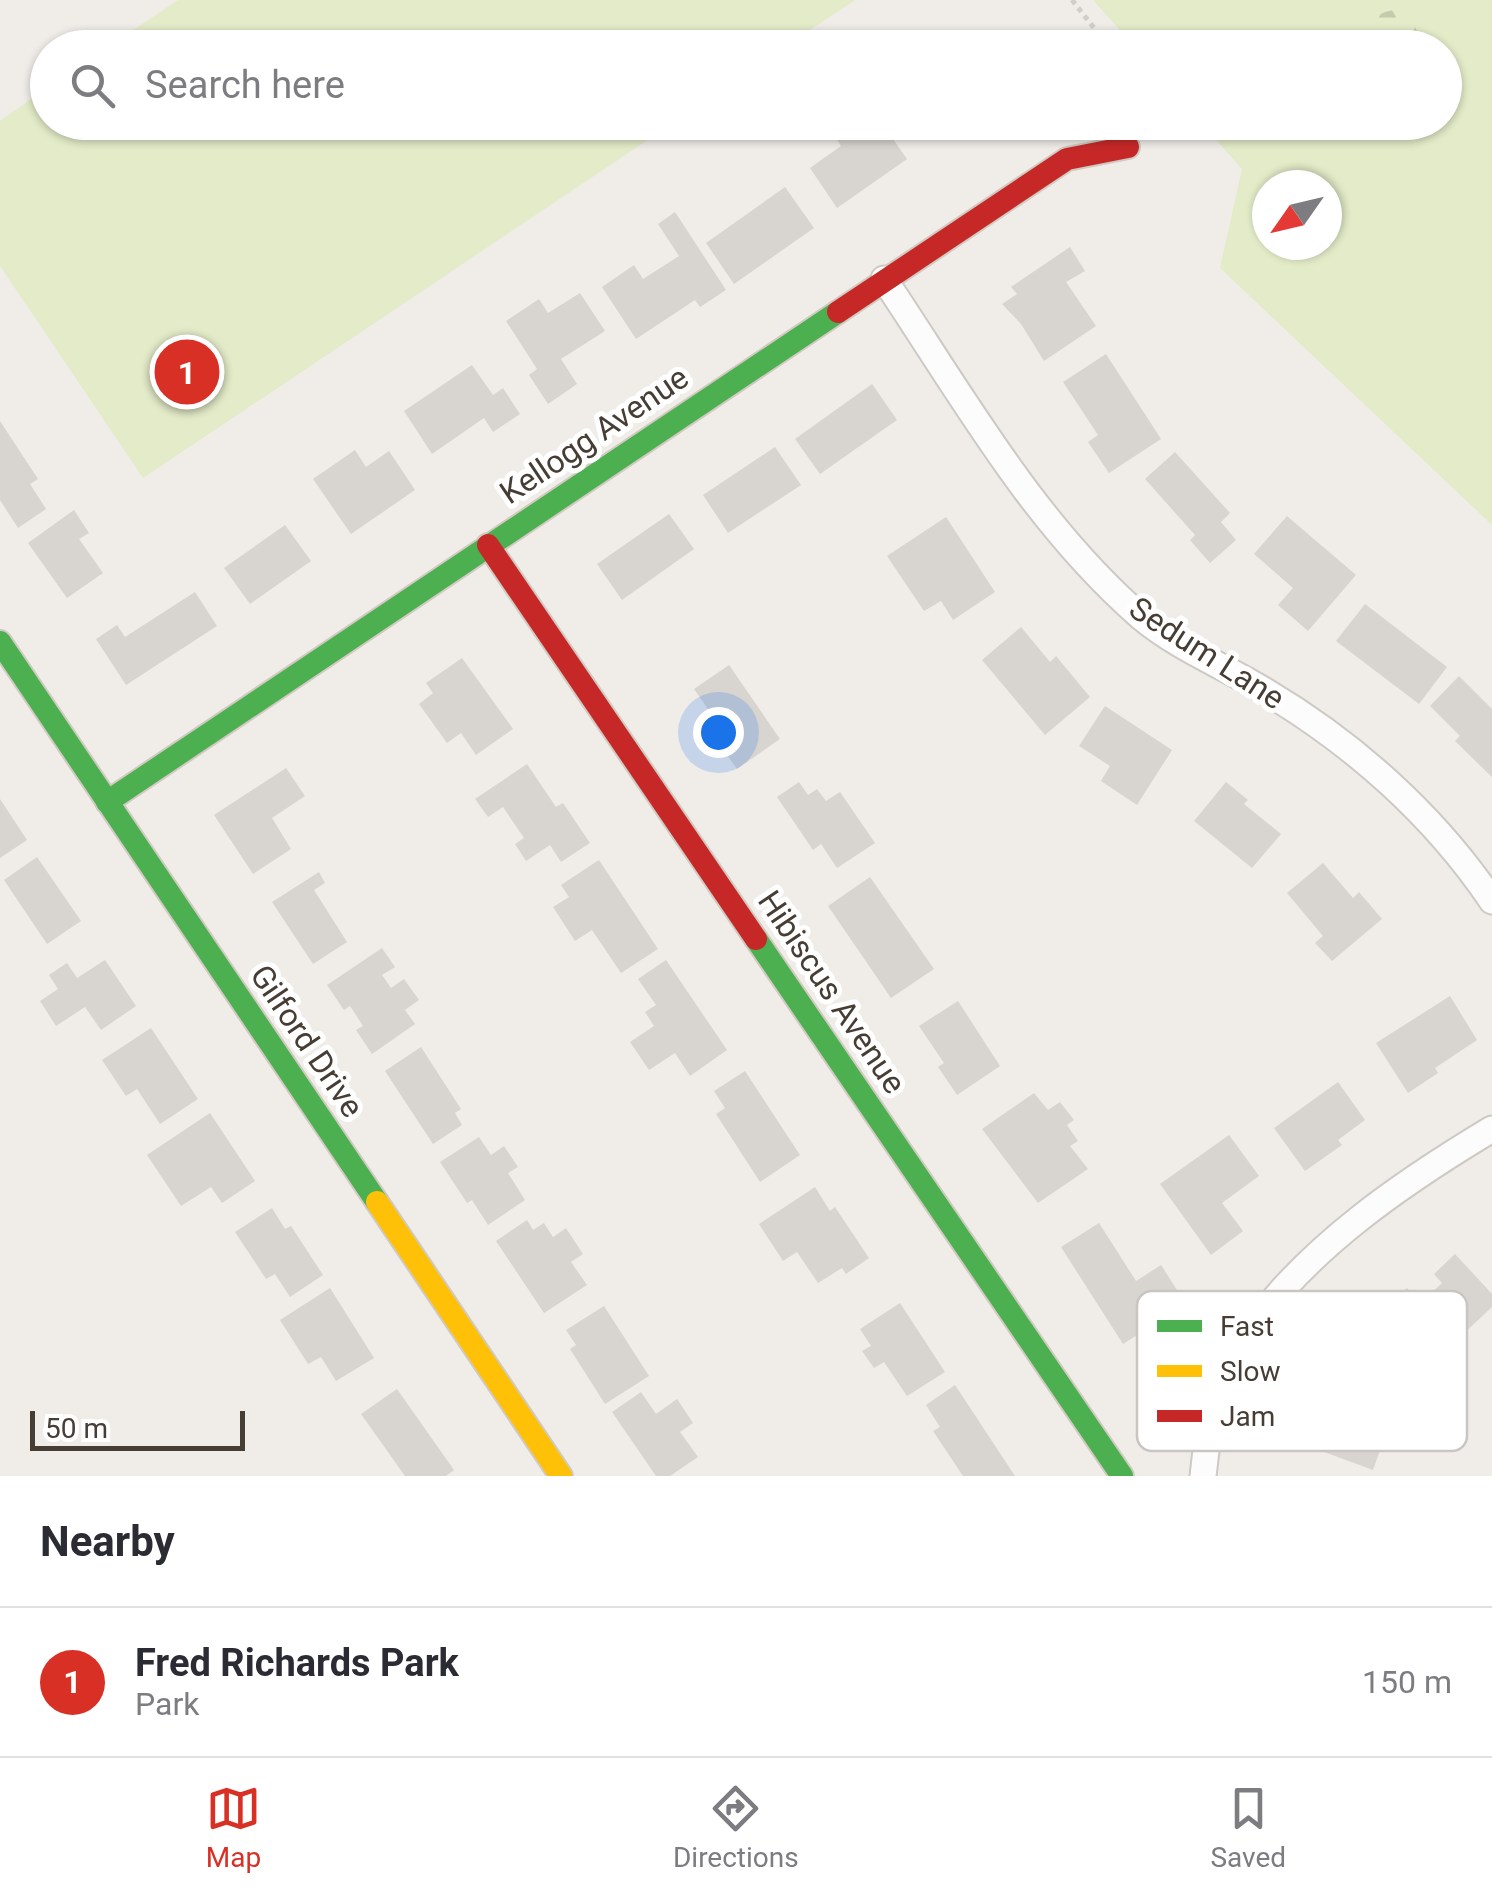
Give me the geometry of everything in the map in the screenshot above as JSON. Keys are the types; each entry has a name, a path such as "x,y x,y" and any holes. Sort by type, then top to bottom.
{"street":[{"name":"Kellogg Avenue","path":"107,802 1067,159 1128,148"},
{"name":"Sedum Lane","path":"884,279 1036,506 1083,562 1144,620 1341,740 1410,802 1492,901"},
{"name":"Hibiscus Avenue","path":"488,545 1122,1476"},
{"name":"Gilford Drive","path":"0,642 561,1476"},
{"path":"1288,1291 1345,1229 1422,1171 1492,1129"},
{"path":"1204,1476 1206,1451"}],"path":[{"path":"1072,0 1096,30"}],"green space":[{"path":"178,0 855,0 810,30 133,30"},
{"path":"1093,0 1492,0 1492,525 1220,268 1242,169 1216,140 1462,140 1462,30 1120,30"},
{"path":"1407,10 1420,24 1420,30 1363,30 1375,17 1388,11"},
{"path":"30,100 30,140 648,140 143,478 0,266 0,121"}],"building":[{"path":"837,140 894,140 907,159 837,208 810,168 841,146"},
{"path":"785,187 814,228 734,284 706,243"},
{"path":"675,212 726,290 700,307 695,300 636,339 602,287 634,265 643,279 679,256 658,224"},
{"path":"1070,247 1085,271 1066,282 1096,326 1044,361 1021,324 1002,304 1017,294 1011,287"},
{"path":"580,293 605,331 561,359 577,384 548,404 529,375 537,369 506,321 539,299 548,313"},
{"path":"1106,354 1161,439 1109,473 1088,442 1098,435 1063,382"},
{"path":"472,365 493,395 503,388 520,414 493,432 484,418 432,454 404,411"},
{"path":"872,384 897,420 820,474 795,439"},
{"path":"0,421 38,479 30,484 46,509 18,528 0,500"},
{"path":"775,447 801,485 728,533 703,495"},
{"path":"355,450 366,467 389,451 415,490 351,534 313,479"},
{"path":"1175,452 1230,513 1221,522 1236,540 1210,563 1190,540 1195,535 1145,479"},
{"path":"74,510 89,533 79,539 103,573 67,598 28,543"},
{"path":"669,514 694,549 622,600 597,564"},
{"path":"1287,516 1356,575 1308,631 1278,605 1293,588 1254,554"},
{"path":"946,517 995,592 953,620 941,601 924,611 887,556"},
{"path":"285,525 311,561 250,604 224,568"},
{"path":"195,592 217,626 126,685 96,639 117,625 125,637"},
{"path":"1365,604 1447,667 1419,704 1336,641"},
{"path":"1021,627 1050,662 1056,656 1090,697 1045,735 982,660"},
{"path":"462,658 513,729 476,755 461,733 447,743 419,704 433,693 426,683"},
{"path":"729,665 780,739 737,769 717,741 726,735 694,689"},
{"path":"1459,676 1492,709 1492,777 1455,741 1460,736 1430,706"},
{"path":"1105,706 1172,750 1137,805 1101,781 1110,766 1079,746"},
{"path":"527,764 556,807 563,803 590,843 561,862 550,845 526,861 515,844 524,838 503,807 488,817 475,799"},
{"path":"286,768 305,796 272,818 291,849 253,874 214,815"},
{"path":"799,782 808,795 817,789 826,801 840,792 875,843 837,868 821,844 813,850 777,797"},
{"path":"1226,782 1248,800 1244,804 1281,834 1252,868 1194,821"},
{"path":"0,799 27,840 0,858"},
{"path":"37,857 81,921 47,944 4,880"},
{"path":"599,860 658,949 621,973 592,930 575,941 553,907 569,897 561,885"},
{"path":"1323,863 1353,898 1359,892 1382,919 1332,961 1315,943 1323,936 1287,893"},
{"path":"319,872 325,883 314,890 347,942 313,964 272,902"},
{"path":"870,877 934,969 891,998 828,906"},
{"path":"382,948 395,967 382,975 391,988 404,979 419,1000 405,1010 415,1024 372,1054 356,1030 363,1026 350,1006 344,1010 327,985"},
{"path":"105,960 136,1006 101,1030 85,1007 56,1026 40,1001 58,989 49,975 67,963 77,978"},
{"path":"666,960 727,1050 690,1076 675,1053 649,1070 630,1042 654,1026 645,1012 656,1005 638,979"},
{"path":"1450,996 1477,1040 1435,1068 1438,1073 1408,1093 1376,1043"},
{"path":"958,1001 1000,1066 957,1095 938,1067 944,1063 919,1026"},
{"path":"151,1028 198,1099 160,1124 137,1089 126,1096 102,1060"},
{"path":"421,1047 461,1109 455,1113 462,1125 433,1144 385,1071"},
{"path":"745,1071 800,1155 760,1182 716,1114 725,1108 714,1091"},
{"path":"1338,1082 1365,1120 1338,1140 1342,1145 1305,1171 1274,1128"},
{"path":"1034,1093 1048,1110 1060,1102 1074,1120 1067,1125 1078,1141 1070,1146 1088,1169 1038,1203 982,1129"},
{"path":"210,1113 255,1181 222,1203 211,1187 181,1206 147,1155"},
{"path":"1229,1135 1259,1176 1222,1203 1243,1231 1211,1255 1160,1184"},
{"path":"479,1137 491,1155 504,1146 518,1167 508,1173 525,1200 488,1225 472,1200 467,1203 440,1162"},
{"path":"815,1187 830,1211 835,1207 869,1258 846,1274 842,1268 818,1283 797,1252 783,1261 759,1224"},
{"path":"272,1208 285,1229 291,1226 323,1275 290,1297 275,1274 266,1279 235,1232"},
{"path":"527,1220 533,1230 544,1223 553,1237 566,1228 583,1254 571,1262 587,1285 544,1313 496,1241"},
{"path":"1099,1223 1136,1281 1161,1265 1178,1291 1137,1291 1137,1335 1123,1344 1061,1247"},
{"path":"1455,1254 1492,1294 1492,1307 1467,1330 1467,1291 1434,1291 1442,1283 1434,1274"},
{"path":"330,1288 374,1358 336,1381 321,1357 308,1364 280,1320"},
{"path":"900,1303 945,1372 907,1396 884,1362 874,1368 862,1351 871,1346 860,1329"},
{"path":"604,1306 649,1376 605,1404 570,1349 576,1345 566,1330"},
{"path":"955,1385 1015,1476 963,1476 933,1431 940,1427 926,1405"},
{"path":"397,1389 454,1470 446,1476 405,1476 361,1414"},
{"path":"641,1392 656,1414 677,1399 693,1423 680,1432 698,1457 670,1476 656,1476 612,1412"},
{"path":"1321,1451 1380,1451 1373,1470"}],"traffic: fast":[{"path":"107,802 838,312"},
{"path":"0,642 377,1202"},
{"path":"756,939 1122,1476"}],"traffic: slow":[{"path":"377,1202 561,1476"}],"traffic: jam":[{"path":"838,312 1067,159 1128,147"},
{"path":"488,545 756,939"}],"place":[{"name":"Fred Richards Park","path":"187,372"}]}
